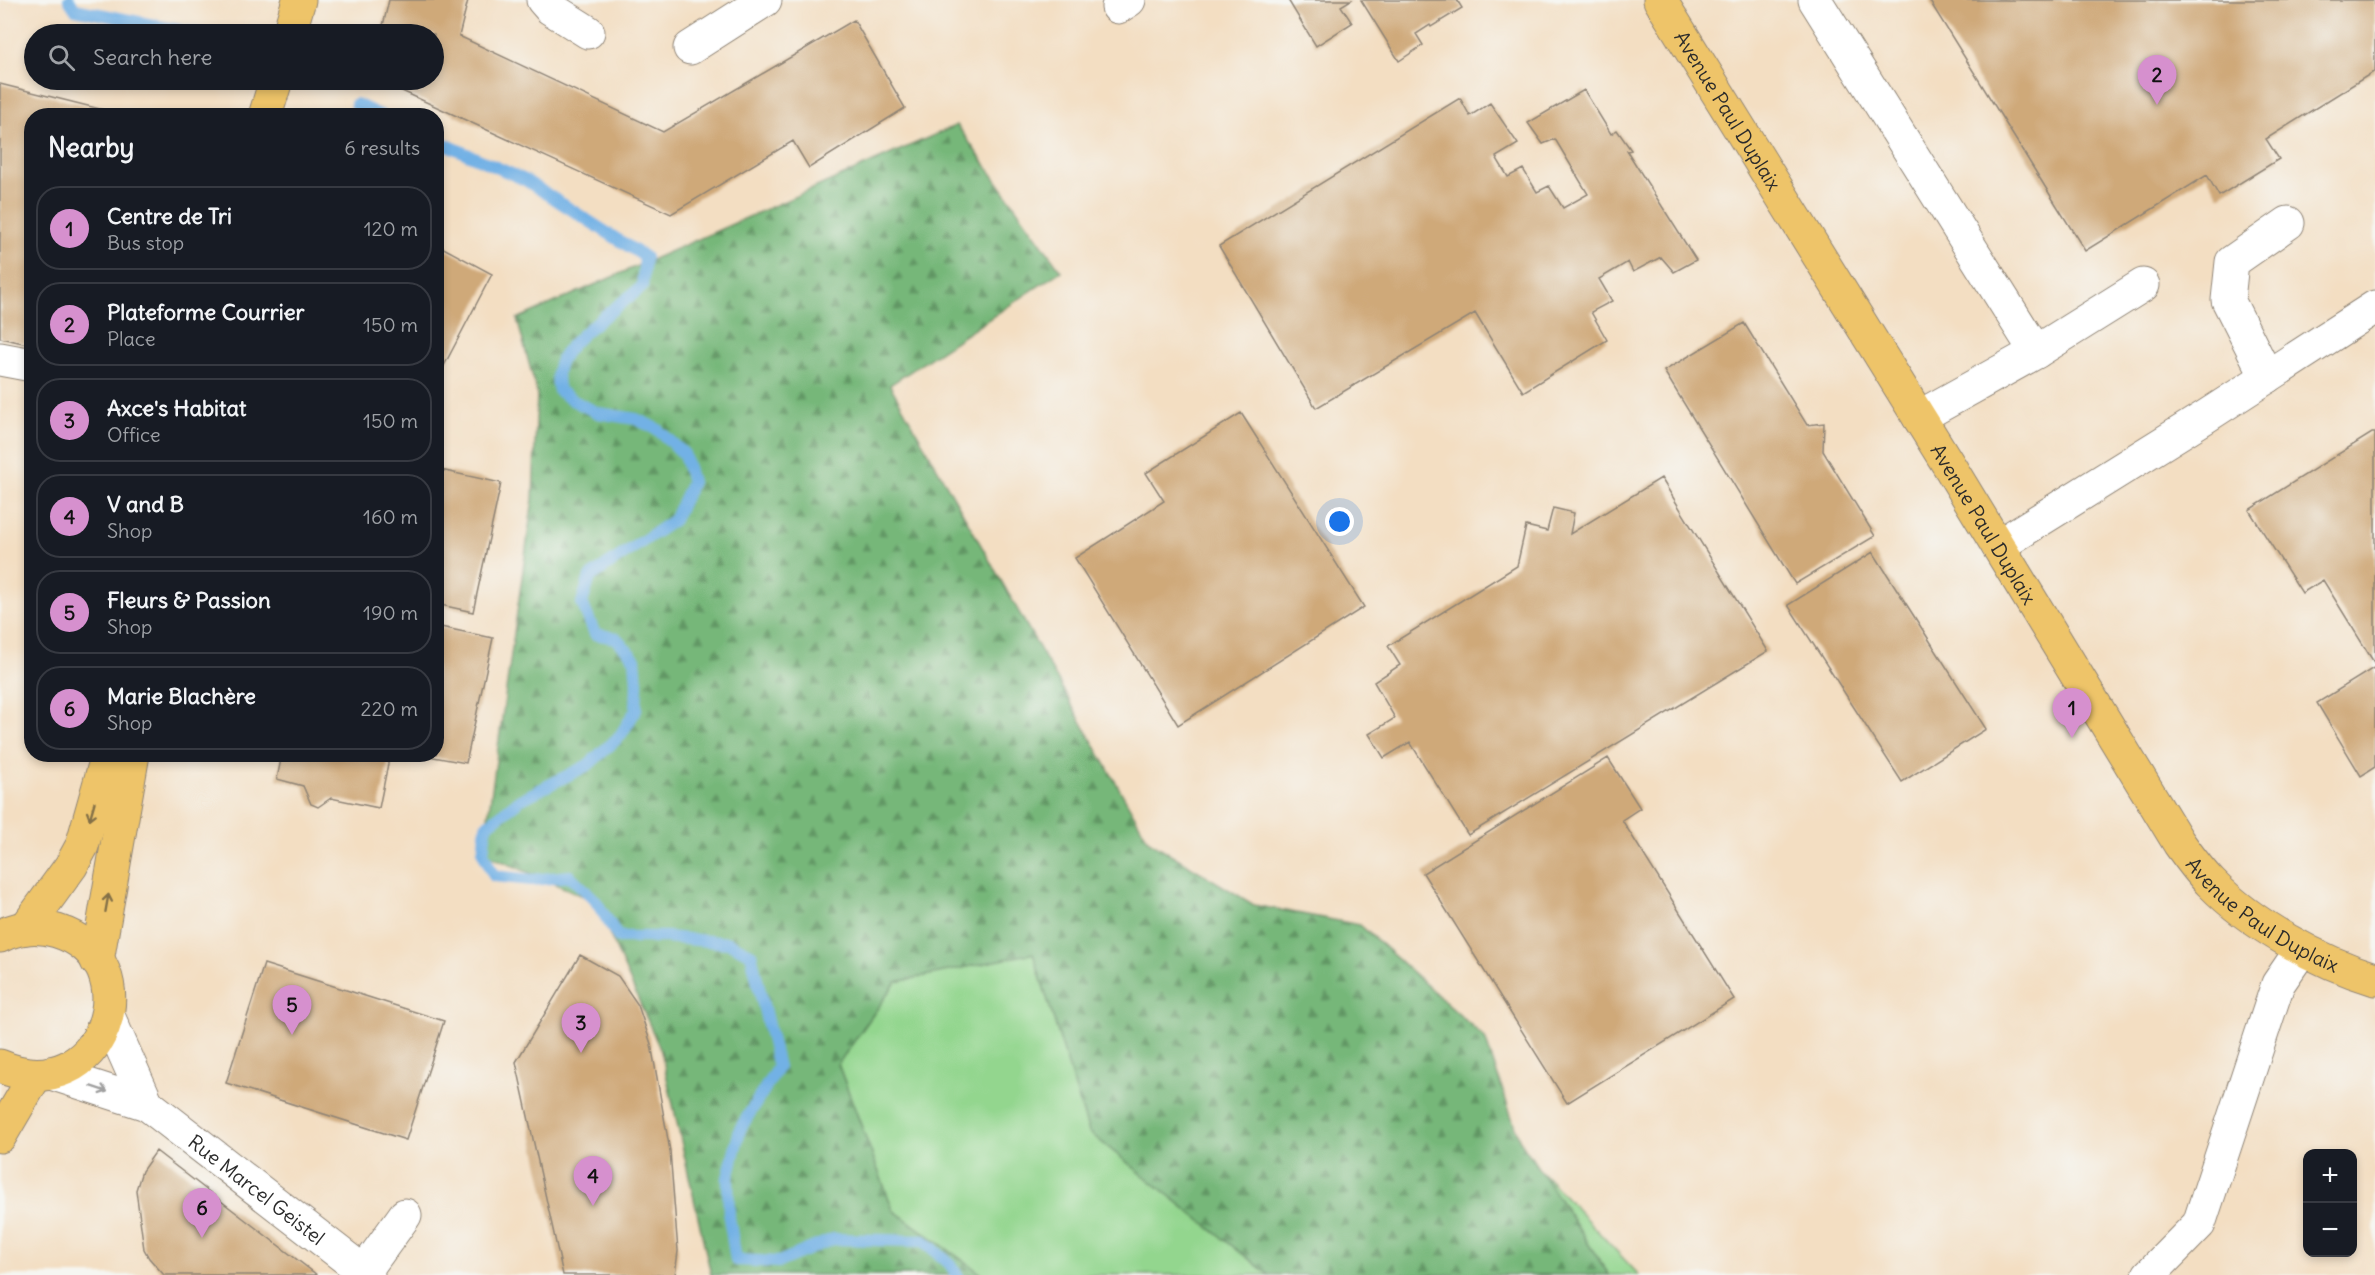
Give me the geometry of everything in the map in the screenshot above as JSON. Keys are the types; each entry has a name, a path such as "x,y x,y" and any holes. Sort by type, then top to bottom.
{"main road":[{"path":"292,24 299,0"},
{"name":"Avenue Paul Duplaix","path":"1660,0 1919,417 2179,843 2211,884 2252,917 2302,949 2375,979"},
{"path":"268,108 273,90"},
{"path":"13,932 72,866 82,846 106,762"},
{"path":"97,961 132,762"},
{"path":"0,1066 15,1073 43,1074 72,1066 88,1053 101,1036 110,1002 107,980 97,961 84,945 67,934 47,927 13,932"},
{"path":"0,1136 43,1074"}],"street":[{"path":"543,0 550,8 588,32"},
{"path":"690,48 765,0"},
{"path":"1815,0 2036,352"},
{"path":"2267,377 2228,300 2232,262 2288,223"},
{"path":"1919,417 2036,352 2143,285"},
{"path":"1998,546 2375,307"},
{"path":"0,359 24,364"},
{"path":"2149,1275 2199,1224 2278,984 2302,949"},
{"name":"Rue Marcel Geistel","path":"108,1016 147,1104"},
{"name":"Rue Marcel Geistel","path":"43,1074 147,1104 366,1273"},
{"path":"366,1273 405,1215"}],"green space":[{"path":"957,125 1061,271 890,385 1149,841 1254,905 1360,925 1485,1038 1519,1139 1609,1275 1269,1275 1089,1132 1033,953 896,982 838,1064 893,1210 983,1275 711,1275 661,1051 595,901 483,853 533,499 537,393 517,319"},
{"path":"1033,953 1089,1132 1269,1275 983,1275 893,1210 838,1064 896,982"},
{"path":"1539,1169 1639,1275 1609,1275"}],"building":[{"path":"389,0 468,0 459,36 663,132 854,20 905,108 809,168 793,141 671,214 444,110 444,108 439,108 400,90 444,90 444,24 383,24"},
{"path":"1288,0 1351,0 1341,6 1352,23 1316,46"},
{"path":"1361,0 1457,0 1462,8 1416,34 1423,45 1399,61"},
{"path":"1929,0 2375,0 2375,71 2266,139 2279,159 2219,196 2207,175 2085,251"},
{"path":"0,84 96,108 24,108 24,343 0,338"},
{"path":"1584,90 1611,134 1617,130 1631,150 1627,151 1696,260 1674,272 1661,257 1633,272 1628,262 1599,279 1612,301 1591,312 1607,340 1523,392 1475,313 1316,408 1219,246 1460,98 1470,116 1490,103 1518,144 1496,157 1508,177 1523,169 1537,192 1549,186 1563,208 1588,194 1555,139 1543,144 1528,123"},
{"path":"444,248 492,274 444,366"},
{"path":"1744,323 1807,425 1824,423 1823,451 1875,536 1795,584 1664,371"},
{"path":"1241,413 1364,607 1178,725 1075,558 1164,501 1146,473"},
{"path":"2375,433 2375,664 2323,580 2302,593 2249,510"},
{"path":"444,471 501,483 473,612 444,606"},
{"path":"1661,478 1768,651 1468,835 1410,742 1384,758 1369,734 1395,718 1374,682 1400,665 1388,646 1517,566 1526,526 1547,531 1553,508 1574,513 1570,534"},
{"path":"1873,552 1986,729 1902,782 1788,605"},
{"path":"444,628 493,638 466,763 444,759"},
{"path":"2375,667 2375,767 2361,776 2317,703"},
{"path":"1608,758 1640,808 1622,820 1734,999 1567,1103 1423,873"},
{"path":"280,762 388,762 379,808 331,798 318,807 311,804 303,786 277,779"},
{"path":"580,955 618,976 638,1005 651,1044 670,1151 678,1251 675,1275 563,1275 516,1062"},
{"path":"264,964 444,1021 406,1140 226,1083"},
{"path":"156,1151 317,1275 164,1275 144,1249 136,1190 142,1171"}],"waterway":[{"path":"69,0 75,9 149,24"},
{"path":"356,104 365,108"},
{"path":"444,144 525,180 645,257 642,287 578,338 559,364 557,382 559,391 598,413 636,419 657,429 684,454 692,482 674,520 590,577 582,603 595,634 616,638 635,659 636,710 620,736 588,765 520,800 486,826 483,853 494,876 532,880 570,876 595,900 618,937 666,937 729,943 751,954 778,1067 740,1129 728,1178 729,1217 736,1260 779,1262 833,1239 924,1241 950,1264 957,1275"}],"place":[{"name":"Plateforme Courrier","path":"2157,105"},
{"name":"Centre de Tri","path":"2072,738"},
{"name":"Fleurs & Passion","path":"292,1035"},
{"name":"Axce's Habitat","path":"581,1053"},
{"name":"V and B","path":"593,1206"},
{"name":"Marie Blachère","path":"202,1238"}]}
